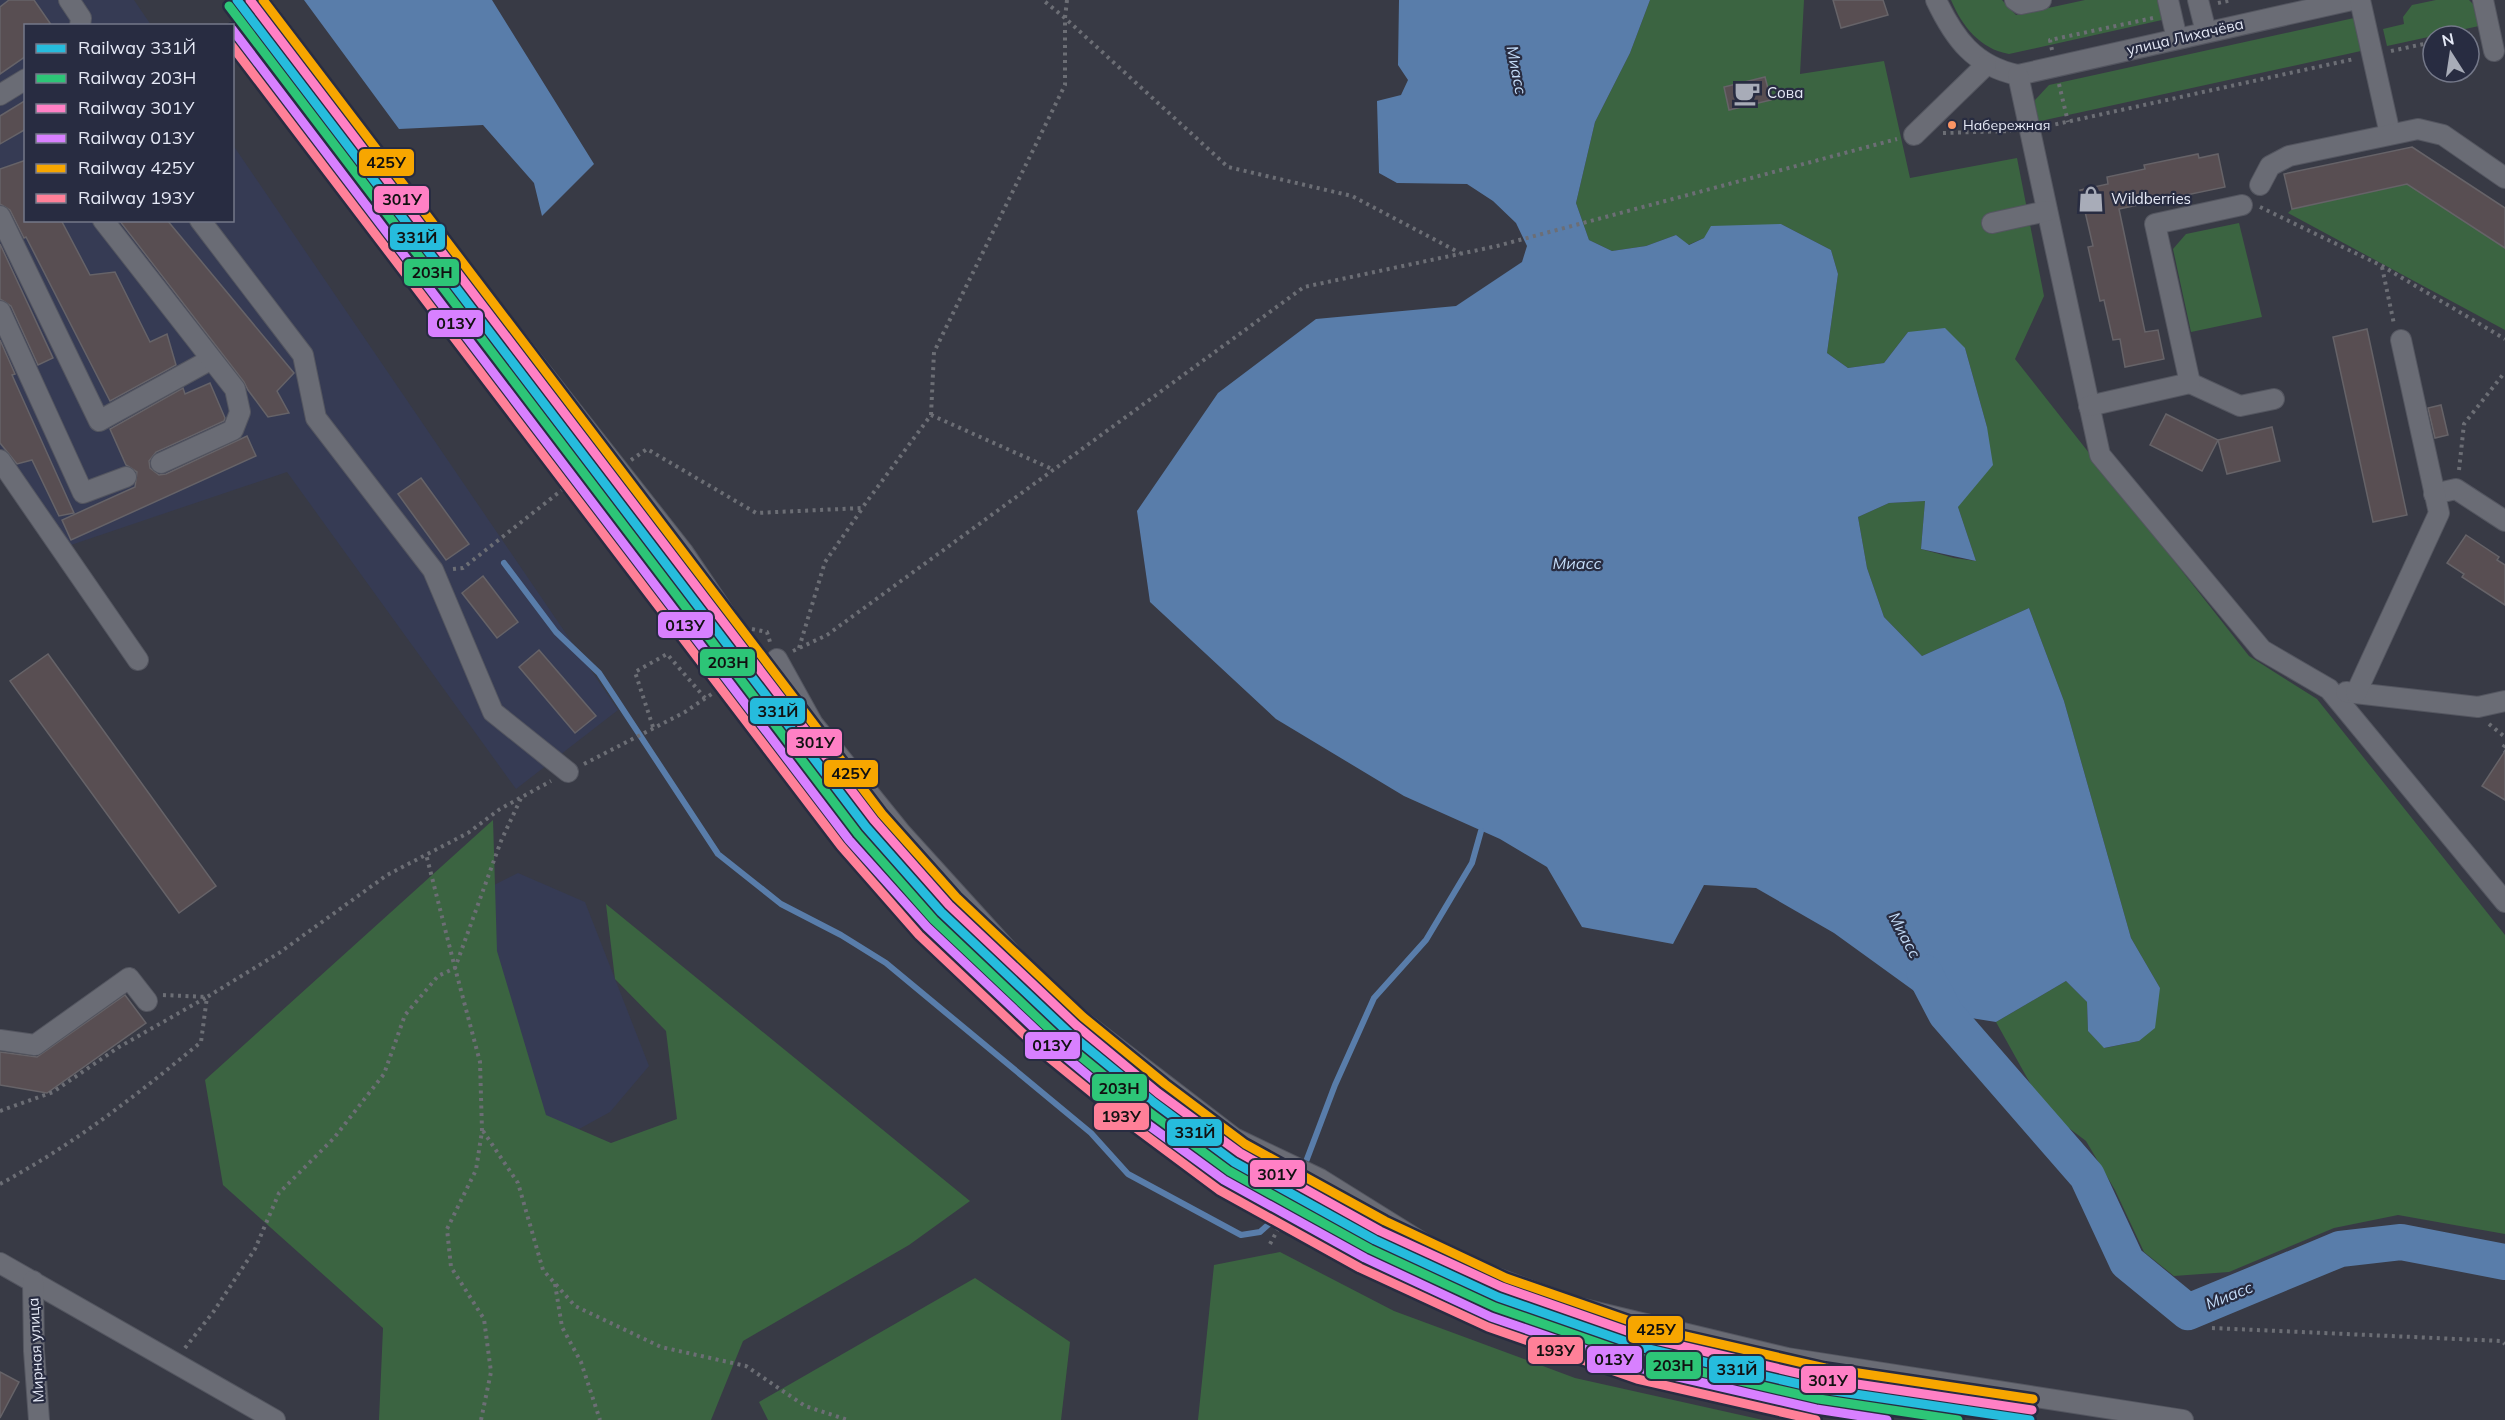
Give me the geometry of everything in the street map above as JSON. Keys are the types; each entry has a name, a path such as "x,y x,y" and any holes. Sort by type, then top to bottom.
{"street":[{"path":"69,0 81,18 80,24"},
{"path":"258,0 616,469 683,552 733,626"},
{"path":"1936,0 1962,43 1986,65 1997,71 2018,75 2100,455 2262,650 2329,689 2505,902"},
{"path":"2015,0 2021,4 2041,0"},
{"path":"2168,0 2177,39"},
{"path":"2198,0 2206,33"},
{"name":"улица Лихачёва","path":"2018,75 2206,33 2280,8 2352,0"},
{"path":"2360,0 2390,134"},
{"path":"2483,0 2494,51"},
{"path":"1914,135 1986,65"},
{"path":"0,95 24,80"},
{"path":"2260,185 2270,166 2289,156 2418,129 2443,135 2505,177"},
{"path":"2190,383 2156,224 2242,205"},
{"path":"1992,223 2047,211"},
{"path":"0,216 99,421 210,360"},
{"path":"105,222 210,360 235,389 240,412 233,430 161,463"},
{"path":"202,222 303,356 316,418 433,570 493,712 568,772"},
{"path":"0,311 83,494 126,477"},
{"path":"2356,693 2439,513 2401,340"},
{"path":"2089,406 2190,383 2240,406 2274,399"},
{"path":"0,460 138,660"},
{"path":"2434,494 2456,489 2505,521"},
{"path":"777,659 813,724 902,833 1049,996 1234,1138 1320,1179 1453,1262 1575,1307 1786,1358 2183,1420"},
{"path":"2329,689 2478,707 2505,701"},
{"path":"0,1040 35,1045 129,978 144,997"},
{"path":"0,1263 275,1420"},
{"name":"Мирная улица","path":"33,1281 34,1351 39,1420"}],"path":[{"path":"1043,0 1228,167 1352,196 1461,253"},
{"path":"799,648 825,562 931,415 934,352 1065,85 1067,0"},
{"path":"0,1111 53,1092 118,1047 279,953 387,875 468,833 522,796 646,730 686,712 705,698 827,635 1304,286 1497,246 1914,135 2029,130 2421,45"},
{"path":"2242,205 2263,208 2382,266 2505,339"},
{"path":"2382,266 2388,299"},
{"path":"2456,489 2464,424 2505,372"},
{"path":"931,415 1053,469"},
{"path":"433,570 463,568 567,486 601,479 647,450 756,513 862,508"},
{"path":"733,626 767,632 777,659"},
{"path":"652,727 635,672 667,654 705,698"},
{"path":"2505,745 2502,749 2505,751"},
{"path":"174,1362 214,1311 255,1249 279,1193 334,1138 384,1074 405,1015 438,976 455,968 501,842 522,796"},
{"path":"426,854 480,1062 482,1131 476,1170 447,1229 451,1267 484,1318 491,1372 481,1420"},
{"path":"144,997 207,997"},
{"path":"0,1184 40,1163 132,1099 201,1042 207,997"},
{"path":"482,1131 518,1183 543,1270 575,1306 661,1347 746,1366 806,1406 848,1420"},
{"path":"1270,1244 1283,1220"},
{"path":"555,1283 562,1327 581,1362 600,1420"},
{"path":"2212,1328 2502,1341 2505,1344"}],"shaded area":[{"path":"0,0 134,0 150,24 24,24 24,222 234,222 234,146 618,710 516,789 287,472 68,546 7,465 0,448"},
{"path":"518,873 585,902 649,1066 610,1112 570,1134 526,1113 487,975 488,888"}],"green space":[{"path":"1650,0 1804,0 1800,74 1884,61 1910,178 2017,158 2044,296 2015,359 2249,656 2317,699 2505,935 2505,1234 2398,1215 2334,1228 2229,1272 2174,1276 2144,1252 2115,1190 2086,1141 2045,1110 1996,1022 2066,981 2087,1002 2088,1031 2105,1048 2139,1041 2160,988 2131,938 2064,701 2029,608 1922,656 1884,617 1867,568 1858,517 1889,503 1925,501 1921,549 1976,561 1958,507 1987,427 1965,348 1908,332 1884,363 1848,368 1827,353 1838,274 1831,250 1781,224 1704,238 1688,245 1676,235 1646,246 1612,251 1589,240 1576,203 1595,122 1630,53"},
{"path":"1951,0 2002,0 2016,15 2085,0 2158,0 2162,20 2009,54 1989,47 1973,35"},
{"path":"2436,0 2469,0 2474,5 2479,24 2421,24 2421,39 2387,46 2383,29 2404,24 2403,17 2412,5"},
{"path":"2354,18 2361,51 2036,122 2035,100 2049,85"},
{"path":"2407,184 2505,248 2505,330 2288,213 2292,209"},
{"path":"2239,223 2262,317 2191,332 2173,249 2186,234"},
{"path":"493,820 497,951 546,1115 611,1143 677,1119 666,1031 615,979 606,904 970,1201 909,1245 743,1341 711,1420 379,1420 383,1328 223,1185 205,1080"},
{"path":"1280,1252 1394,1311 1575,1378 1763,1420 1198,1420 1214,1265"},
{"path":"975,1278 1070,1342 1061,1420 768,1420 759,1402"}],"water":[{"path":"304,0 492,0 594,164 542,216 534,183 483,125 399,129"},
{"name":"Миасс","path":"1399,0 1650,0 1630,53 1595,122 1576,203 1589,240 1612,251 1646,246 1676,235 1689,245 1704,238 1711,226 1781,224 1831,250 1838,274 1827,353 1848,368 1884,363 1908,332 1945,328 1965,348 1987,427 1993,465 1958,507 1976,561 1921,549 1925,501 1889,503 1858,517 1867,568 1884,617 1922,656 2029,608 2064,701 2131,938 2160,988 2155,1028 2139,1041 2104,1048 2088,1031 2087,1002 2066,981 1996,1022 1946,1014 1834,933 1756,888 1704,885 1673,944 1582,927 1547,867 1500,839 1404,796 1276,719 1150,602 1137,511 1218,393 1316,319 1456,306 1522,262 1527,246 1516,223 1493,201 1467,184 1397,183 1379,173 1377,101 1401,95 1408,80 1398,65"}],"building":[{"path":"9,0 34,0 51,24 24,24 24,57 0,74 0,7"},
{"path":"1833,0 1883,0 1888,15 1841,28"},
{"path":"1765,77 1771,100 1729,110 1724,87"},
{"path":"24,101 24,130 0,144 0,116"},
{"path":"2412,147 2505,208 2505,248 2407,184 2292,209 2284,174"},
{"path":"2198,154 2199,158 2218,154 2225,187 2119,209 2145,332 2158,330 2164,359 2125,367 2120,339 2113,340 2104,300 2100,301 2088,247 2093,246 2080,190 2108,184 2107,177 2145,169 2144,165"},
{"path":"24,161 24,222 62,222 90,275 115,272 150,342 167,334 176,365 110,401 26,237 24,238 10,210 0,204 0,169"},
{"path":"121,222 169,222 294,373 277,391 289,413 268,417 244,382"},
{"path":"0,244 53,358 38,365 11,306 0,299"},
{"path":"2367,329 2407,515 2373,522 2333,337"},
{"path":"0,340 15,374 12,375 74,513 59,516 32,460 17,464 0,443"},
{"path":"210,383 225,418 224,421 156,452 149,461 150,468 159,475 166,474 247,436 256,456 71,540 62,520 135,487 137,472 126,465 110,429 183,388 185,394"},
{"path":"2441,405 2448,435 2435,438 2428,408"},
{"path":"2166,414 2218,440 2202,471 2150,445"},
{"path":"2272,427 2280,461 2227,474 2218,440"},
{"path":"421,478 469,544 446,560 398,494"},
{"path":"2466,535 2499,557 2497,560 2505,565 2505,605 2462,577 2464,574 2447,563"},
{"path":"483,576 518,622 497,638 462,593"},
{"path":"539,650 596,716 575,733 519,667"},
{"path":"48,654 216,886 179,913 10,681"},
{"path":"2505,751 2505,800 2482,786"},
{"path":"125,995 146,1023 47,1093 0,1085 0,1052 37,1057"},
{"path":"0,1372 19,1382 0,1418"}],"waterway":[{"path":"504,563 556,632 599,673 718,854 781,904 841,935 886,963 1091,1133 1128,1174 1241,1235 1260,1232 1278,1216"},
{"path":"1296,1188 1335,1085 1374,998 1426,940 1472,863 1481,831"},
{"name":"Миасс","path":"1924,972 1946,1014 2087,1176 2127,1262 2188,1312 2340,1249 2401,1242 2505,1262"}],"rail line":[{"name":"331Й","path":"237,0 866,827 941,912 1069,1033 1152,1101 1234,1162 1375,1240 1498,1297 1644,1348 1821,1389 2030,1420"},
{"name":"301У","path":"250,0 874,820 949,905 1076,1025 1158,1093 1240,1153 1380,1231 1502,1287 1647,1338 1823,1379 2032,1410"},
{"name":"425У","path":"263,0 882,814 956,897 1083,1017 1165,1084 1245,1144 1385,1221 1506,1278 1650,1328 1825,1368 2033,1399"},
{"name":"203Н","path":"229,6 858,834 934,920 1062,1041 1145,1109 1229,1171 1370,1249 1495,1307 1641,1358 1819,1399 1958,1420"},
{"name":"013У","path":"234,32 849,840 927,927 1055,1048 1139,1118 1224,1180 1365,1258 1491,1317 1639,1368 1816,1409 1887,1420"},
{"name":"193У","path":"234,49 841,846 919,935 1047,1056 1133,1126 1219,1190 1360,1268 1488,1327 1637,1379 1816,1420"}],"place":[{"name":"Сова","path":"1747,93"},
{"name":"Набережная","path":"1952,125"},
{"name":"Wildberries","path":"2091,199"}]}
